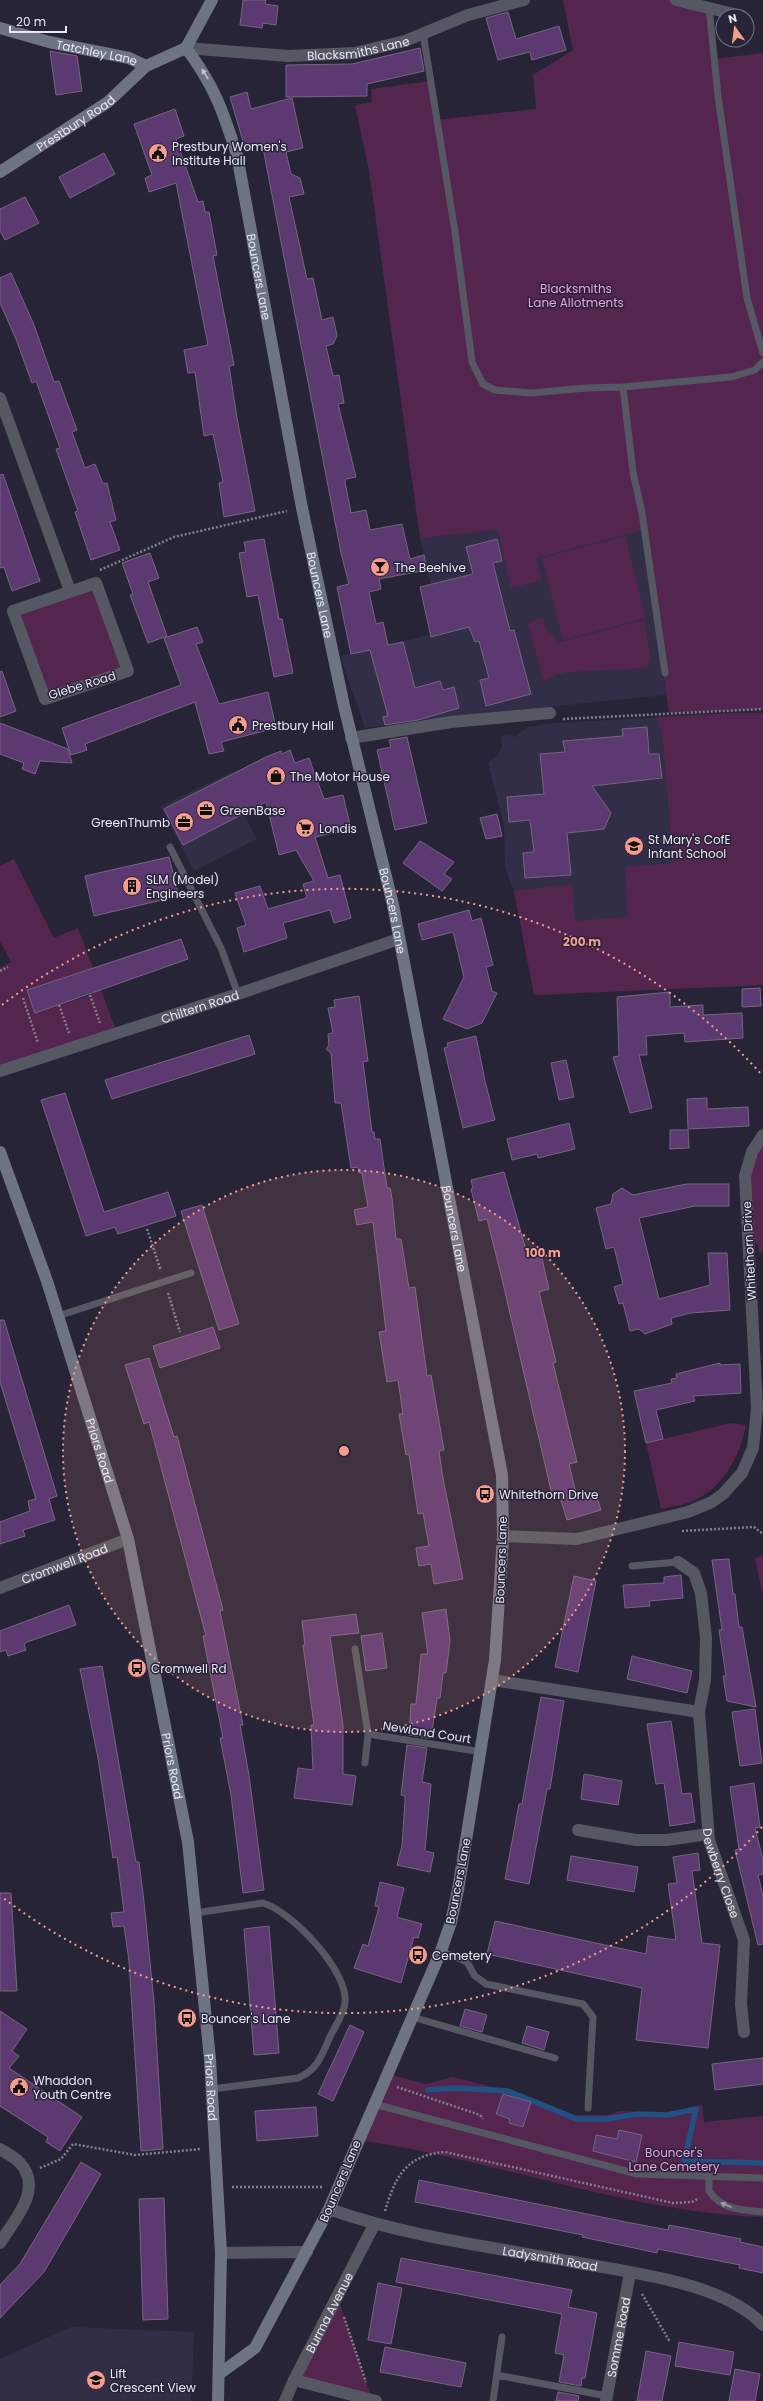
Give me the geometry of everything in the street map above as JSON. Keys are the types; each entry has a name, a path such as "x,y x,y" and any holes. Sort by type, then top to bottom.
{"street":[{"path":"186,48 212,0"},
{"name":"Blacksmiths Lane","path":"186,48 265,55 333,55 386,47 468,16 524,0"},
{"path":"676,0 715,9"},
{"name":"Tatchley Lane","path":"0,28 48,42 129,58 146,66"},
{"name":"Prestbury Road","path":"0,172 108,102 146,66 186,48"},
{"name":"Bouncers Lane","path":"186,48 205,72 220,102 237,155 302,508 351,738 400,939 437,1147 502,1475 503,1536 492,1680 482,1752 457,1896 442,1951 339,2187 307,2252 255,2348 219,2374"},
{"path":"0,398 70,591"},
{"name":"Glebe Road","path":"96,583 128,671 45,699 12,611 70,591 96,583"},
{"path":"351,738 451,722 550,713"},
{"name":"Chiltern Road","path":"0,1070 238,994 400,939"},
{"name":"Whitethorn Drive","path":"503,1536 577,1539 700,1508 723,1494 742,1473 759,1435 745,1176 752,1152 763,1135"},
{"name":"Priors Road","path":"0,1152 58,1316 128,1539 188,1842 212,2089 221,2252 218,2401"},
{"name":"Cromwell Road","path":"0,1588 128,1539"},
{"name":"Dewberry Close","path":"678,1562 694,1573 701,1593 706,1638 705,1680 699,1712 708,1834 744,1940 742,2004 744,2032"},
{"path":"492,1680 699,1712"},
{"path":"578,1830 636,1840 666,1840 708,1834"},
{"path":"0,2149 20,2163 29,2180 28,2195 0,2243"},
{"name":"Ladysmith Road","path":"329,2209 377,2225 630,2273 709,2290 735,2302 761,2319"},
{"name":"Burma Avenue","path":"285,2401 294,2380 337,2296 377,2225"},
{"path":"221,2252 307,2252"},
{"name":"Somme Road","path":"607,2399 630,2273"},
{"path":"294,2380 374,2400"}],"lane":[{"path":"710,8 718,96 746,293 750,313 763,353"},
{"path":"424,33 455,232 471,356 479,379 488,387 507,393 531,394 586,388 623,387 732,377 755,370 763,363"},
{"path":"623,387 633,472 642,513 665,673"},
{"path":"170,846 221,948 238,994"},
{"path":"58,1316 191,1273"},
{"path":"632,1566 678,1562"},
{"name":"Newland Court","path":"355,1649 368,1734 366,1762"},
{"name":"Newland Court","path":"368,1734 482,1752"},
{"path":"195,1913 263,1903 270,1906 304,1932 324,1951 345,1991 345,2004 318,2066 308,2074 298,2078 212,2089"},
{"path":"442,1951 467,1962 475,1976 486,1984 583,2004 593,2017 588,2108"},
{"path":"412,2017 555,2058"},
{"path":"374,2104 637,2174 763,2178"},
{"path":"709,2176 709,2191 714,2199 729,2208 763,2212"},
{"path":"493,2401 502,2337"},
{"path":"496,2375 607,2399"}],"path":[{"path":"96,583 101,567 174,537 302,508"},
{"path":"550,713 555,719 763,709"},
{"path":"0,971 8,967"},
{"path":"90,995 105,1037"},
{"path":"23,998 43,1057"},
{"path":"60,1005 74,1047"},
{"path":"384,2082 480,2115 500,2138"},
{"path":"27,2174 61,2159 73,2144 135,2155 215,2147"},
{"path":"377,2225 402,2170 416,2159 434,2153 455,2154 677,2203 692,2202 709,2191"},
{"path":"217,2187 339,2187"},
{"path":"630,2273 670,2342"},
{"path":"337,2296 374,2400"}],"shaded area":[{"path":"639,515 666,695 454,716 365,728 340,656 442,632 420,538"},
{"name":"St Mary's CofE Infant School","path":"734,713 763,713 763,985 534,995 514,891 505,867 504,826 488,762 498,755 502,748 501,737 510,735 515,737 528,727 557,723"},
{"path":"231,772 247,803 240,807 257,839 194,871 161,807"},
{"name":"Lift Crescent View","path":"71,2327 194,2332 191,2401 0,2401 0,2359"}],"green space":[{"name":"Blacksmiths Lane Allotments","path":"563,0 676,0 709,7 715,59 763,53 763,709 669,713 642,530 536,558 542,580 511,588 498,530 420,538 369,170 355,105 372,102 371,89 431,81 436,120 536,109 533,75 573,50"},
{"path":"625,536 646,618 563,640 542,558"},
{"path":"96,583 128,671 45,699 13,611"},
{"path":"543,618 548,633 554,634 557,643 644,620 650,657 647,668 567,672 556,675 544,681 528,623"},
{"path":"763,713 763,985 534,995 514,891 572,884 575,921 628,917 625,867 673,863 663,739 657,717"},
{"path":"14,859 54,938 78,928 117,1033 0,1071 0,968 11,962 0,941 0,866","holes":["86,970 94,994 35,1013 28,989"]},
{"path":"763,1135 763,1252 759,1252 758,1244 749,1245 745,1176"},
{"path":"731,1423 746,1425 740,1447 735,1458 730,1468 716,1486 693,1501 661,1509 646,1443"},
{"path":"763,1555 763,1597 755,1558"},
{"name":"Bouncer's Lane Cemetery","path":"387,2074 426,2084 453,2077 508,2091 565,2115 609,2115 619,2111 667,2113 702,2105 704,2122 763,2116 763,2217 712,2213 661,2206 560,2184 459,2159 358,2140"},
{"path":"337,2296 372,2400 294,2380"}],"building":[{"path":"243,0 266,0 265,4 278,6 276,25 263,23 262,28 240,25"},
{"path":"508,12 516,39 559,26 566,50 532,60 530,52 498,60 486,18"},
{"path":"420,48 424,71 367,84 367,96 286,97 286,65 352,64"},
{"path":"50,51 77,56 82,91 56,95"},
{"path":"247,92 251,109 292,98 303,148 286,152 291,174 300,178 304,194 289,197 307,279 313,278 322,320 333,317 337,336 333,344 326,346 333,376 339,375 344,403 338,404 356,477 346,479 345,482 351,513 366,510 370,530 402,524 410,559 424,555 427,570 379,579 381,589 369,592 376,624 383,622 388,645 403,642 415,688 440,681 443,690 454,687 459,708 418,720 385,725 383,717 388,716 370,650 351,654 337,587 349,584 341,553 262,143 245,148 230,97"},
{"path":"175,109 184,136 176,139 198,202 203,201 205,212 209,212 217,255 213,256 234,365 229,366 237,418 255,511 224,517 219,483 223,482 213,434 204,436 195,372 188,373 184,350 208,345 176,183 149,192 145,178 152,175 134,124"},
{"path":"104,153 115,174 70,198 59,177"},
{"path":"25,197 39,223 5,240 0,231 0,209"},
{"path":"11,273 34,325 54,382 59,381 77,430 72,432 85,468 95,464 103,484 107,483 116,520 110,522 120,550 91,560 75,512 78,511 56,449 60,448 36,381 32,383 16,339 0,303 0,278"},
{"path":"3,474 40,581 12,591 4,567 0,568 0,475"},
{"path":"264,539 279,619 282,619 293,673 274,677 258,595 247,597 239,553 246,552 244,542"},
{"path":"497,539 502,561 493,563 510,631 514,630 531,694 486,706 480,680 489,678 479,641 475,642 469,627 431,637 420,587 473,574 466,547"},
{"path":"150,553 159,578 148,582 167,636 148,643 130,595 133,594 122,563"},
{"path":"197,627 203,642 196,644 219,704 268,692 276,728 221,742 224,751 209,754 195,702 85,744 87,750 71,755 62,728 181,685 164,638"},
{"path":"2,671 16,711 0,717 0,672"},
{"path":"0,723 68,749 72,763 40,761 35,774 22,769 24,763 0,754"},
{"path":"647,727 649,754 659,754 662,778 592,786 611,813 604,829 567,833 571,875 525,878 523,853 534,852 530,820 509,822 507,797 544,794 540,754 565,752 563,741 623,736 622,729"},
{"path":"407,737 427,823 395,830 377,750 391,747 389,740"},
{"path":"290,750 295,763 309,758 324,799 343,795 351,829 315,837 328,878 340,875 351,918 334,923 330,910 283,923 287,938 244,952 237,928 246,925 235,893 260,886 268,909 307,898 303,884 314,881 296,850 279,855 266,802 183,845 164,809 266,757 281,751 282,754"},
{"path":"497,814 502,836 486,839 480,818"},
{"path":"420,841 454,862 444,874 452,879 442,891 403,863"},
{"name":"SLM (Model) Engineers","path":"169,857 179,896 94,916 85,876"},
{"path":"469,910 472,921 481,918 493,965 486,967 492,991 497,993 482,1023 467,1029 443,1019 464,977 453,932 422,940 418,924"},
{"path":"181,939 188,959 35,1013 27,990"},
{"path":"760,988 761,1006 742,1007 742,989"},
{"path":"670,992 670,1007 703,1005 703,1015 742,1013 743,1038 685,1042 684,1033 646,1036 647,1055 639,1055 652,1108 630,1113 613,1057 619,1056 617,997"},
{"path":"359,996 368,1061 363,1062 372,1132 374,1132 375,1139 380,1139 387,1188 390,1188 392,1198 396,1239 401,1239 409,1288 415,1287 427,1376 431,1375 444,1450 439,1451 442,1473 463,1579 434,1584 431,1564 419,1566 417,1556 416,1548 429,1546 423,1513 418,1514 409,1454 406,1455 399,1414 403,1414 398,1380 387,1382 379,1332 386,1331 373,1222 357,1225 354,1210 368,1207 362,1173 359,1173 358,1167 351,1168 341,1103 335,1103 331,1053 326,1049 329,1045 328,1034 333,1033 328,1008 335,1007 334,1000"},
{"path":"249,1035 255,1054 112,1099 105,1080"},
{"path":"476,1036 495,1120 463,1128 444,1048 448,1047 447,1043"},
{"path":"566,1060 574,1097 559,1100 551,1063"},
{"path":"65,1093 104,1212 168,1192 176,1216 118,1234 115,1227 86,1236 41,1100"},
{"path":"707,1098 707,1109 748,1107 749,1126 688,1129 687,1099"},
{"path":"569,1123 575,1149 538,1158 537,1154 512,1160 507,1139"},
{"path":"670,1130 688,1130 689,1148 670,1149"},
{"path":"504,1172 526,1250 533,1248 534,1252 540,1250 549,1289 539,1292 556,1362 553,1363 577,1462 569,1464 577,1497 595,1492 601,1510 567,1520 560,1497 553,1499 487,1219 479,1221 471,1189 473,1188 471,1180"},
{"path":"686,1184 729,1184 729,1206 695,1206 639,1218 659,1299 710,1285 708,1253 727,1253 730,1310 691,1313 671,1318 672,1324 645,1334 639,1329 630,1331 623,1303 619,1304 614,1287 623,1284 614,1247 606,1249 596,1208 611,1204 613,1194 622,1188 633,1195"},
{"path":"202,1205 239,1324 219,1330 181,1211"},
{"path":"0,1320 4,1320 57,1496 49,1499 55,1520 23,1530 25,1536 0,1544 0,1522 30,1511 28,1501 36,1499 0,1382"},
{"path":"213,1327 220,1348 160,1368 153,1346"},
{"path":"149,1358 174,1437 177,1436 223,1610 220,1611 243,1725 240,1725 249,1775 264,1890 243,1893 231,1795 220,1738 223,1738 203,1636 206,1636 149,1422 144,1424 125,1365"},
{"path":"720,1363 720,1365 740,1364 741,1393 693,1396 695,1401 656,1410 663,1439 646,1443 634,1391 672,1383 671,1379 677,1378 676,1374"},
{"path":"729,1559 739,1627 742,1627 756,1707 727,1701 723,1676 726,1676 719,1630 722,1630 712,1560"},
{"path":"681,1575 683,1598 649,1601 650,1606 625,1608 623,1585 664,1583 664,1577"},
{"path":"574,1576 596,1581 578,1672 555,1667"},
{"path":"69,1605 76,1625 27,1642 24,1644 26,1650 8,1656 6,1650 0,1652 0,1631"},
{"path":"446,1609 450,1641 446,1673 443,1673 440,1698 437,1698 432,1731 429,1731 428,1738 409,1735 411,1704 416,1704 421,1654 428,1654 422,1613"},
{"path":"356,1614 359,1633 330,1636 343,1725 343,1774 356,1776 352,1805 294,1798 298,1768 313,1770 311,1725 314,1725 303,1645 305,1645 302,1621"},
{"path":"382,1633 387,1668 366,1671 361,1636"},
{"path":"632,1656 692,1671 687,1693 627,1679"},
{"path":"102,1666 136,1862 139,1862 154,2002 163,2149 141,2151 129,1961 124,1926 113,1927 111,1913 124,1912 117,1857 113,1858 98,1758 80,1669"},
{"path":"541,1697 564,1701 550,1789 547,1789 529,1884 505,1879 519,1804 522,1804"},
{"path":"755,1709 762,1763 740,1766 732,1712"},
{"path":"671,1721 682,1794 691,1793 695,1822 670,1826 664,1783 656,1784 647,1724"},
{"path":"407,1745 427,1748 422,1782 431,1784 425,1851 434,1853 430,1872 397,1865 402,1846 405,1796 401,1795"},
{"path":"584,1774 622,1781 618,1805 581,1799"},
{"path":"754,1783 760,1827 755,1828 763,1860 763,1874 758,1875 763,1896 763,1944 758,1945 735,1850 739,1849 730,1787"},
{"path":"698,1853 700,1870 692,1871 702,1943 720,1945 708,2048 636,2040 642,1988 487,1954 495,1921 646,1954 648,1936 676,1940 668,1884 677,1883 673,1857"},
{"path":"571,1856 638,1867 634,1892 567,1880"},
{"path":"380,1882 404,1888 397,1917 422,1924 418,1938 414,1937 401,1983 354,1968 363,1944 368,1946 379,1907 375,1906"},
{"path":"0,1893 11,1893 17,1991 0,1991"},
{"path":"269,1926 279,2053 254,2055 244,1929"},
{"path":"465,2009 487,2015 482,2032 460,2026"},
{"name":"Whaddon Youth Centre","path":"0,2011 27,2029 12,2051 19,2056 9,2068 82,2117 60,2151 46,2142 48,2137 0,2106"},
{"path":"350,2025 364,2032 333,2101 318,2094"},
{"path":"527,2026 549,2032 544,2050 522,2043"},
{"path":"763,2058 763,2084 715,2090 712,2064"},
{"path":"503,2094 531,2102 523,2127 509,2123 510,2119 496,2114"},
{"path":"316,2107 318,2136 257,2141 255,2111"},
{"path":"619,2130 642,2135 636,2162 593,2151 596,2135 617,2139"},
{"path":"81,2162 101,2174 44,2272 0,2318 0,2285 20,2264"},
{"path":"419,2180 668,2230 669,2225 741,2239 740,2242 763,2247 763,2273 739,2268 740,2265 658,2249 657,2253 582,2237 583,2235 415,2202"},
{"path":"164,2198 168,2319 143,2320 139,2199"},
{"path":"401,2258 572,2290 568,2307 597,2313 585,2378 582,2378 581,2386 559,2382 564,2355 555,2353 562,2314 396,2282"},
{"path":"378,2283 402,2288 391,2344 368,2340"},
{"path":"679,2342 734,2352 730,2375 675,2366"},
{"path":"385,2347 466,2363 461,2387 380,2372"},
{"path":"646,2351 671,2356 662,2401 637,2401"},
{"path":"735,2369 760,2374 755,2401 729,2401"},
{"path":"558,2392 579,2396 578,2401 556,2401"}],"waterway":[{"path":"428,2090 455,2088 508,2091 577,2119 607,2119 637,2114 667,2115 696,2109 684,2161 763,2163"}],"place":[{"name":"Prestbury Women's Institute Hall","path":"158,153"},
{"name":"The Beehive","path":"380,567"},
{"name":"Prestbury Hall","path":"238,725"},
{"name":"The Motor House","path":"276,776"},
{"name":"GreenBase","path":"206,810"},
{"name":"GreenThumb","path":"184,822"},
{"name":"Londis","path":"305,828"},
{"name":"St Mary's CofE Infant School","path":"634,846"},
{"name":"SLM (Model) Engineers","path":"132,886"},
{"name":"Whitethorn Drive","path":"485,1494"},
{"name":"Cromwell Rd","path":"137,1668"},
{"name":"Cemetery","path":"418,1955"},
{"name":"Bouncer's Lane","path":"187,2018"},
{"name":"Whaddon Youth Centre","path":"19,2087"},
{"name":"Lift Crescent View","path":"96,2380"}]}
